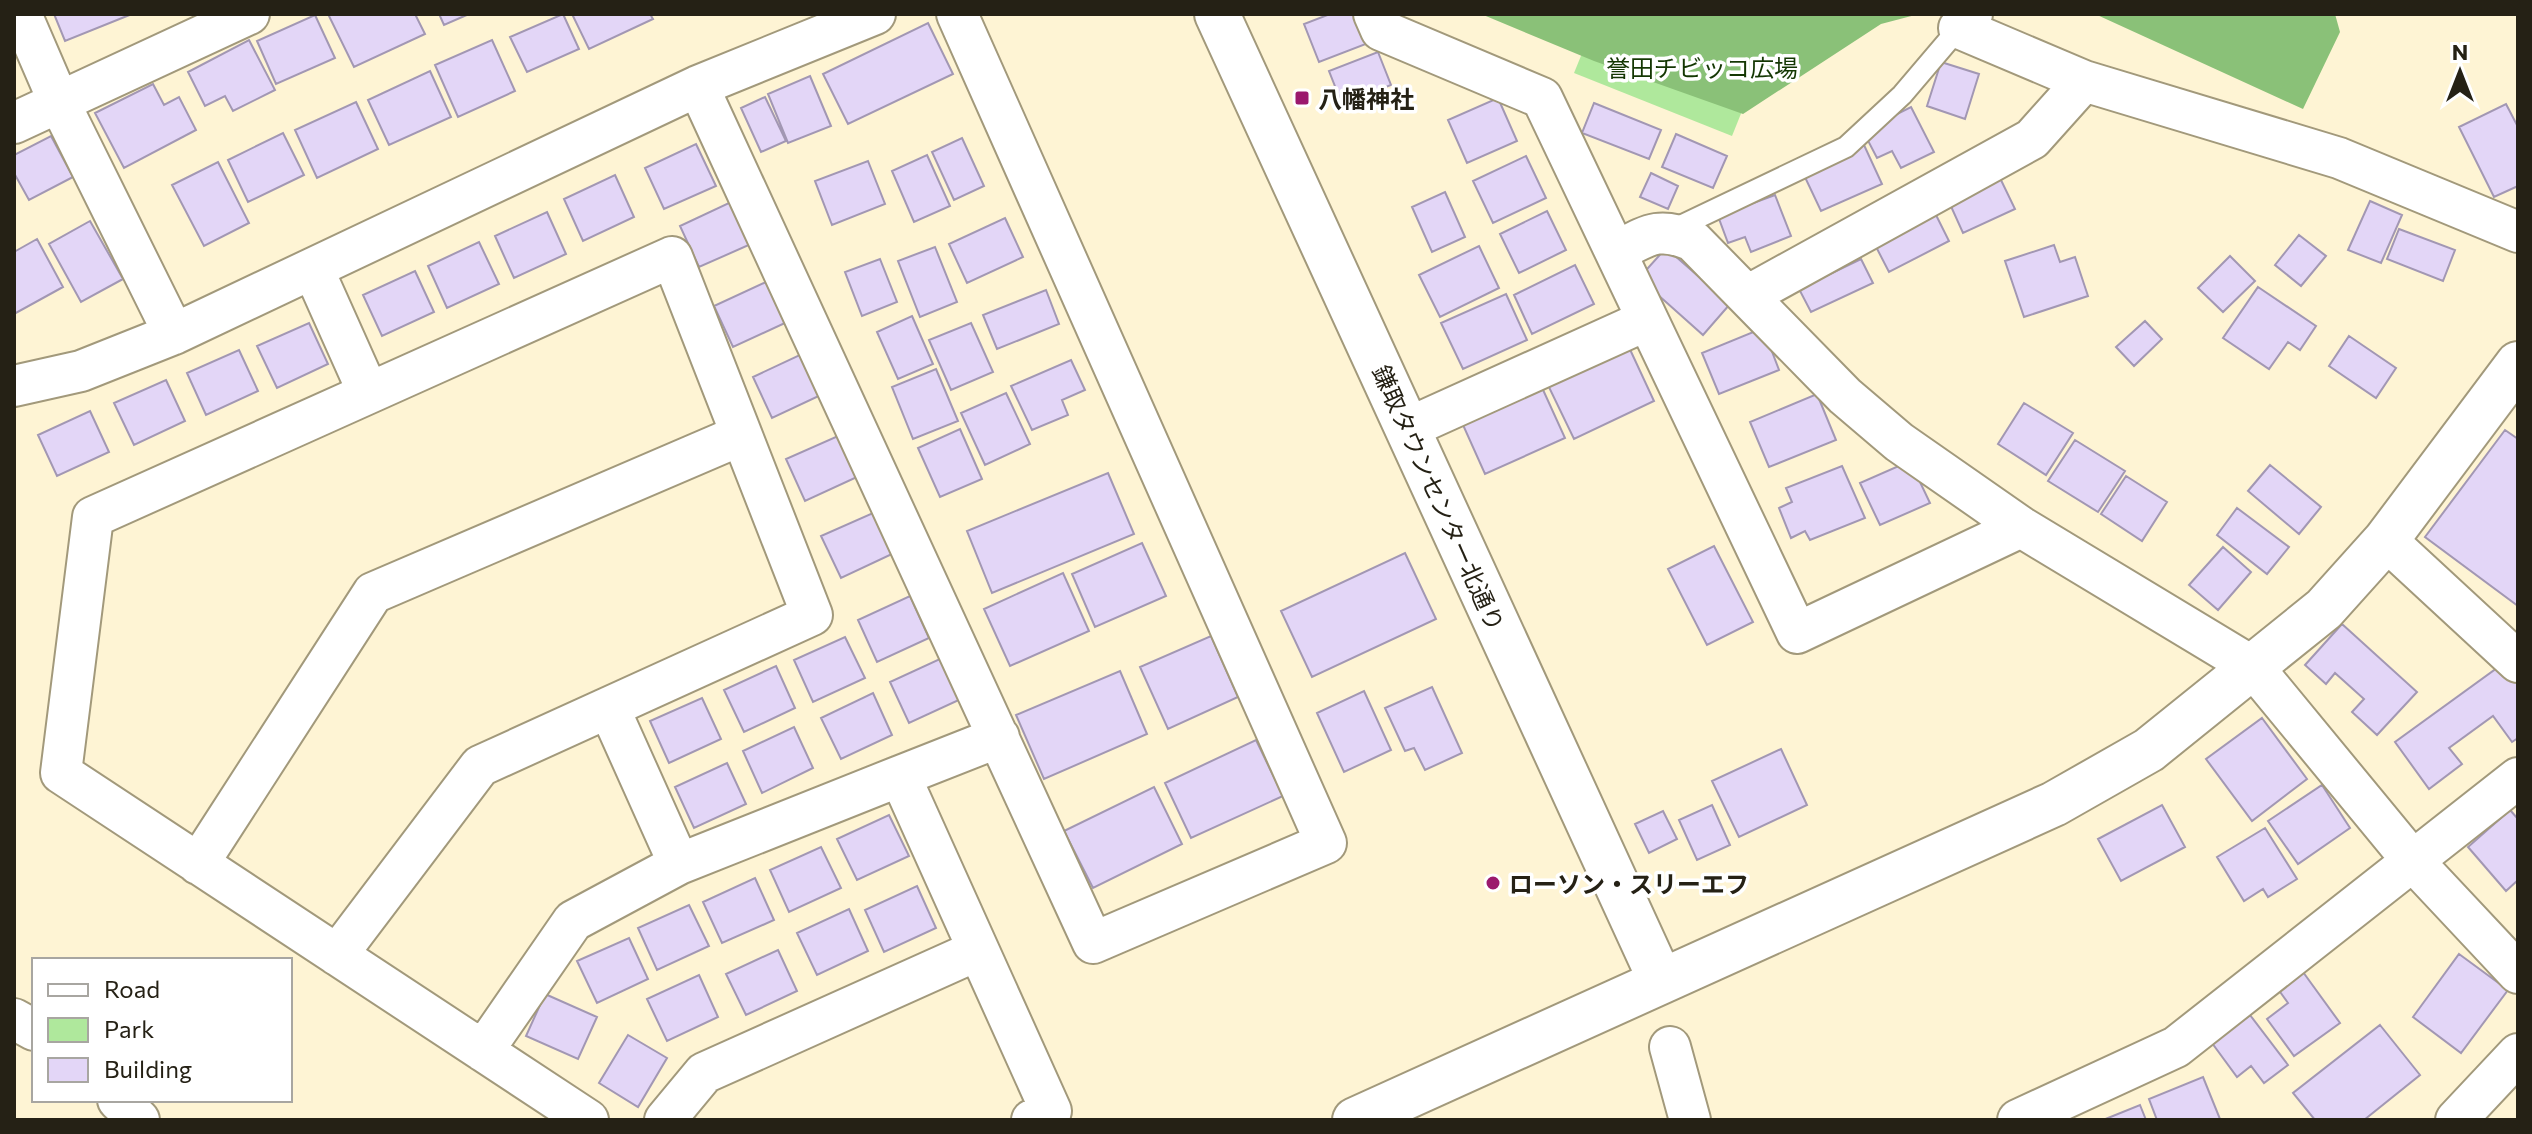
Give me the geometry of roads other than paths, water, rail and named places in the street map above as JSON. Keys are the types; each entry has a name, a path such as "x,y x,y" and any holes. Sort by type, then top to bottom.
{"street":[{"path":"21,14 59,102 174,334"},
{"path":"14,123 249,14"},
{"path":"14,386 81,371 174,334 698,86 875,14"},
{"path":"698,86 1093,943 1326,843 957,14"},
{"name":"鎌取タウンセンター北通り","path":"1217,14 1661,981"},
{"path":"1374,14 1381,30 1542,98 1618,251 1647,320 1797,633 2021,527"},
{"path":"1966,21 2084,81 2339,158 2518,232"},
{"path":"1749,295 2032,139 2084,81"},
{"path":"1618,251 1648,235 1670,231 1693,241 1866,415 1899,442 2021,527 2253,667 2412,860 2518,973"},
{"path":"337,955 480,766 812,615 672,257 93,517 61,773 198,864 588,1120"},
{"path":"313,269 368,392"},
{"path":"1408,428 1647,320"},
{"path":"1355,1120 1398,1111 1661,981 2054,804 2149,750 2324,609 2386,540 2518,364"},
{"path":"198,864 373,593 741,435"},
{"path":"2386,540 2518,662"},
{"path":"609,708 679,864"},
{"path":"483,1051 573,921 679,864 999,737"},
{"path":"900,776 1051,1111 1032,1120"},
{"path":"2018,1120 2176,1047 2518,778"},
{"path":"665,1120 704,1073 978,950"},
{"path":"14,1019 32,1029"},
{"path":"1670,1047 1690,1120"},
{"path":"2456,1120 2518,1054"},
{"path":"120,1102 139,1120"}],"lane":[{"path":"1670,231 1846,147 1902,95 1966,21"}],"place":[{"name":"八幡神社","path":"1302,98"},
{"name":"ローソン・スリーエフ","path":"1493,883"}],"park label":[{"name":"誉田チビッコ広場","path":"1702,67"}]}
